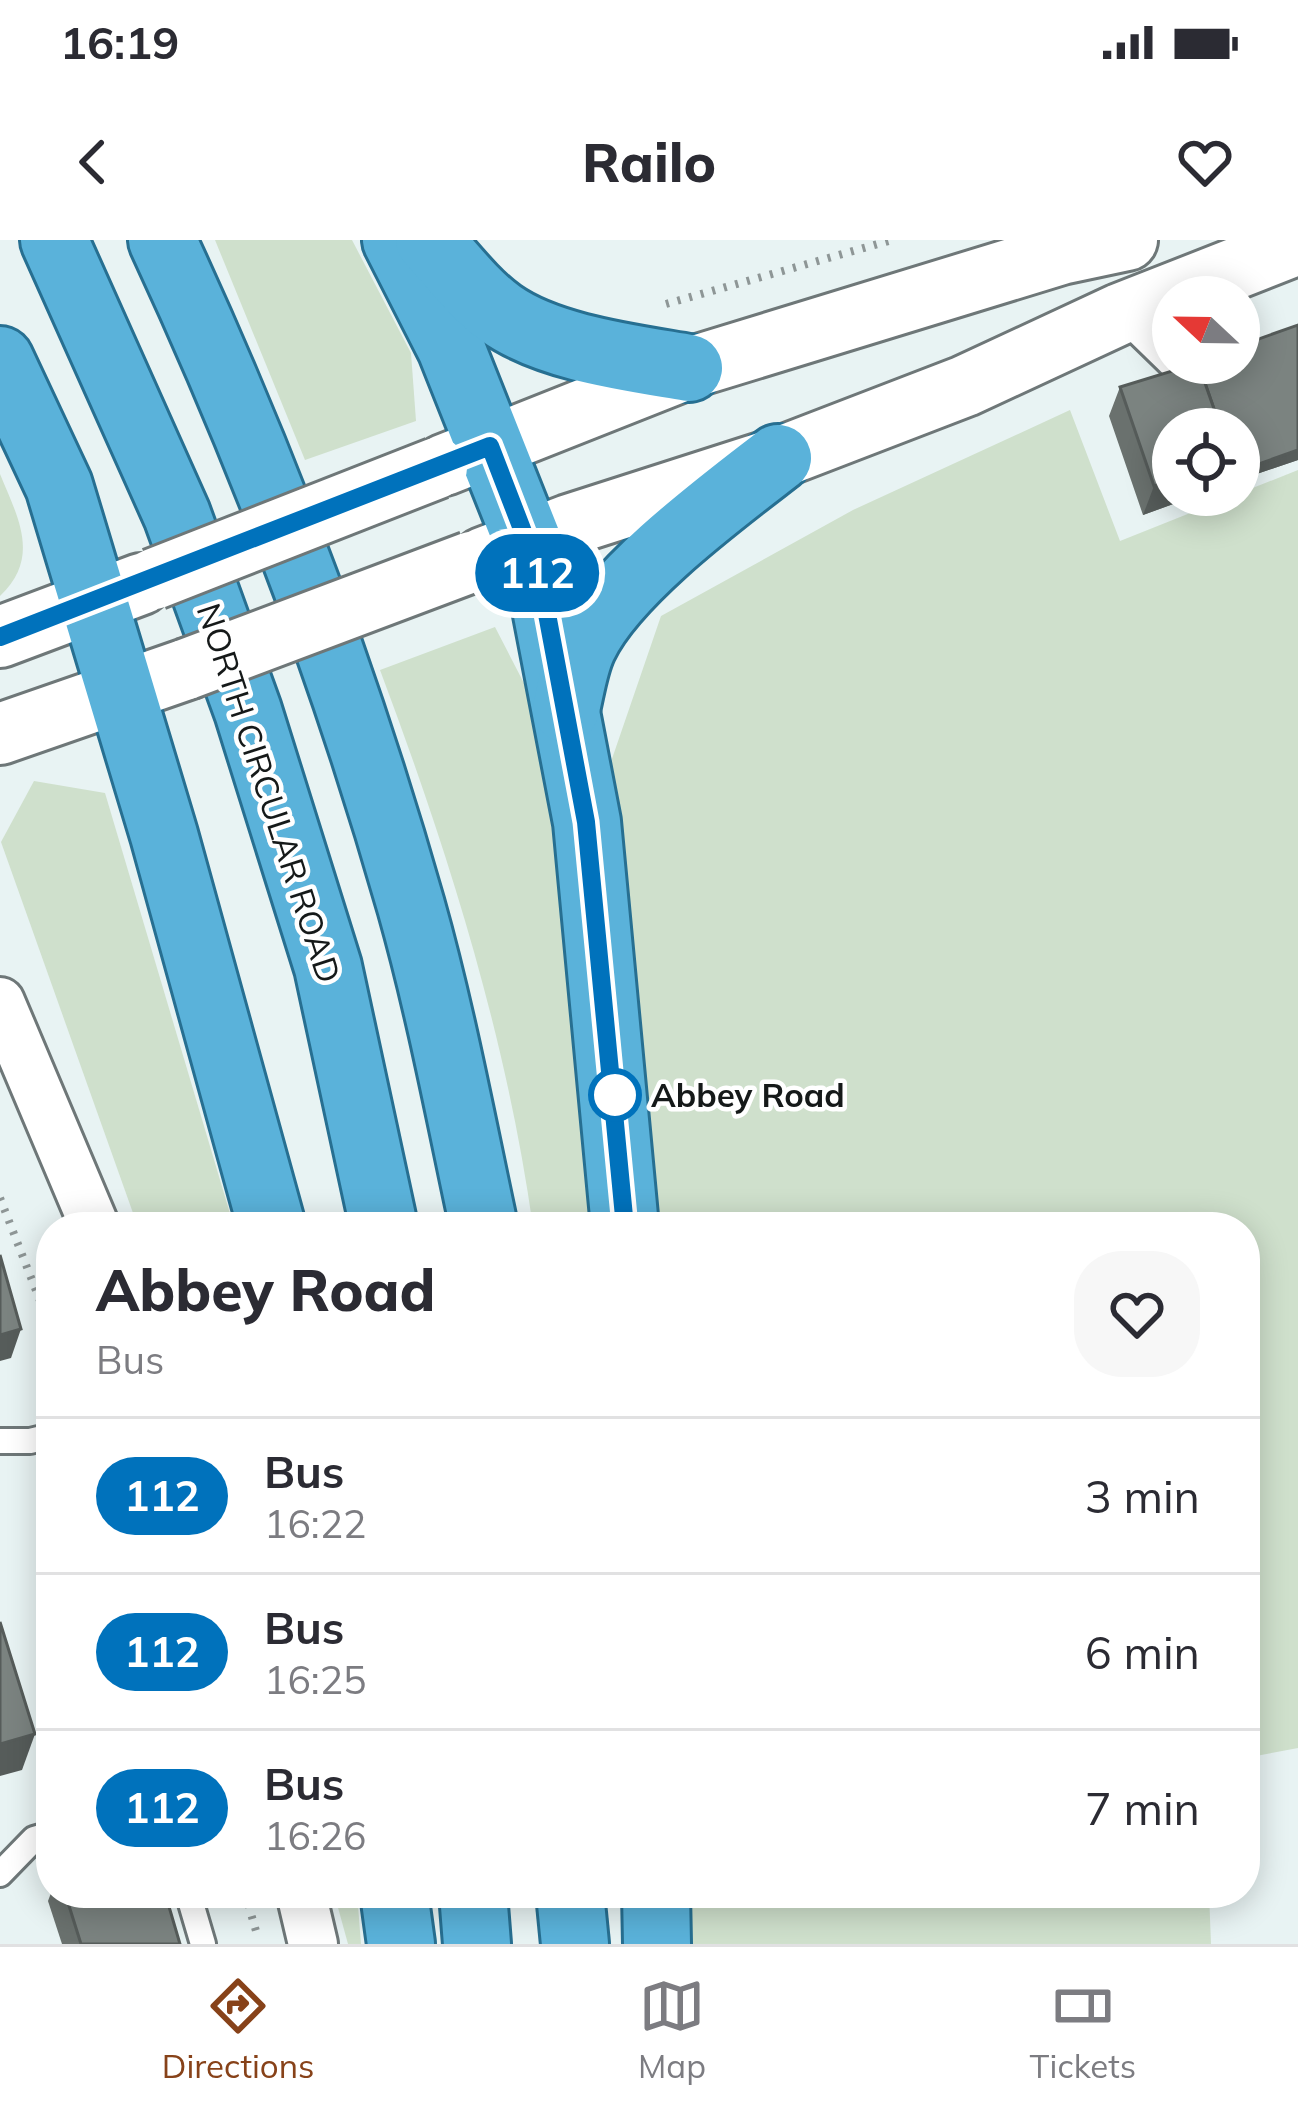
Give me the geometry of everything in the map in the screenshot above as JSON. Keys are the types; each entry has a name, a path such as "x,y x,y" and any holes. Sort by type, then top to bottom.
{"highway":[{"name":"NORTH CIRCULAR ROAD","path":"54,240 177,515 248,711 328,967 381,1212"},
{"path":"162,240 223,370 266,478 378,799 412,910 481,1212"},
{"path":"397,240 451,348 463,457 499,552 544,598 586,822 624,1212"},
{"path":"429,240 483,298 518,323 613,354 689,368"},
{"path":"0,360 59,486 122,692 268,1212"},
{"path":"566,709 585,641 629,585 698,519 778,458"},
{"path":"396,1908 401,1944"},
{"path":"474,1908 478,1944"},
{"path":"571,1908 575,1944"},
{"path":"656,1908 657,1944"}],"street":[{"path":"0,637 689,368 1061,254 1127,240"},
{"path":"0,734 499,552 778,458 964,386 1120,314 1298,244"},
{"path":"0,1002 89,1212"},
{"path":"305,1908 313,1944"}],"lane":[{"path":"1120,314 1152,346"},
{"path":"0,1441 36,1437"},
{"path":"0,1874 36,1842"},
{"path":"192,1908 203,1944"}],"path":[{"path":"654,308 892,240"},
{"path":"0,1198 36,1290"},
{"path":"249,1908 259,1944"}],"green space":[{"path":"215,240 352,240 411,353 416,421 305,460"},
{"path":"1070,410 1120,541 1183,516 1260,516 1260,485 1298,470 1298,1748 1260,1755 1260,1212 624,1212 591,820 661,616 853,510"},
{"path":"0,474 19,522 23,552 13,581 0,596"},
{"path":"495,627 528,691 554,826 576,1011 589,1212 530,1212 507,1084 472,944 380,670"},
{"path":"34,781 105,793 230,1212 133,1212 1,842"},
{"path":"338,1908 358,1908 361,1944 348,1944"},
{"path":"656,1908 1210,1908 1211,1944 657,1944"}],"building":[{"path":"1298,325 1298,450 1260,464 1260,408 1214,408 1205,384 1260,384 1260,339"},
{"path":"1152,377 1152,384 1205,384 1214,408 1152,408 1152,480 1120,387"},
{"path":"0,1255 21,1329 0,1335"},
{"path":"0,1622 35,1734 0,1744"},
{"path":"70,1908 169,1908 180,1944 81,1944"}],"bus line":[{"name":"112","path":"0,637 490,446 544,598 586,822 624,1212"}],"place":[{"name":"Abbey Road","path":"615,1095"}]}
